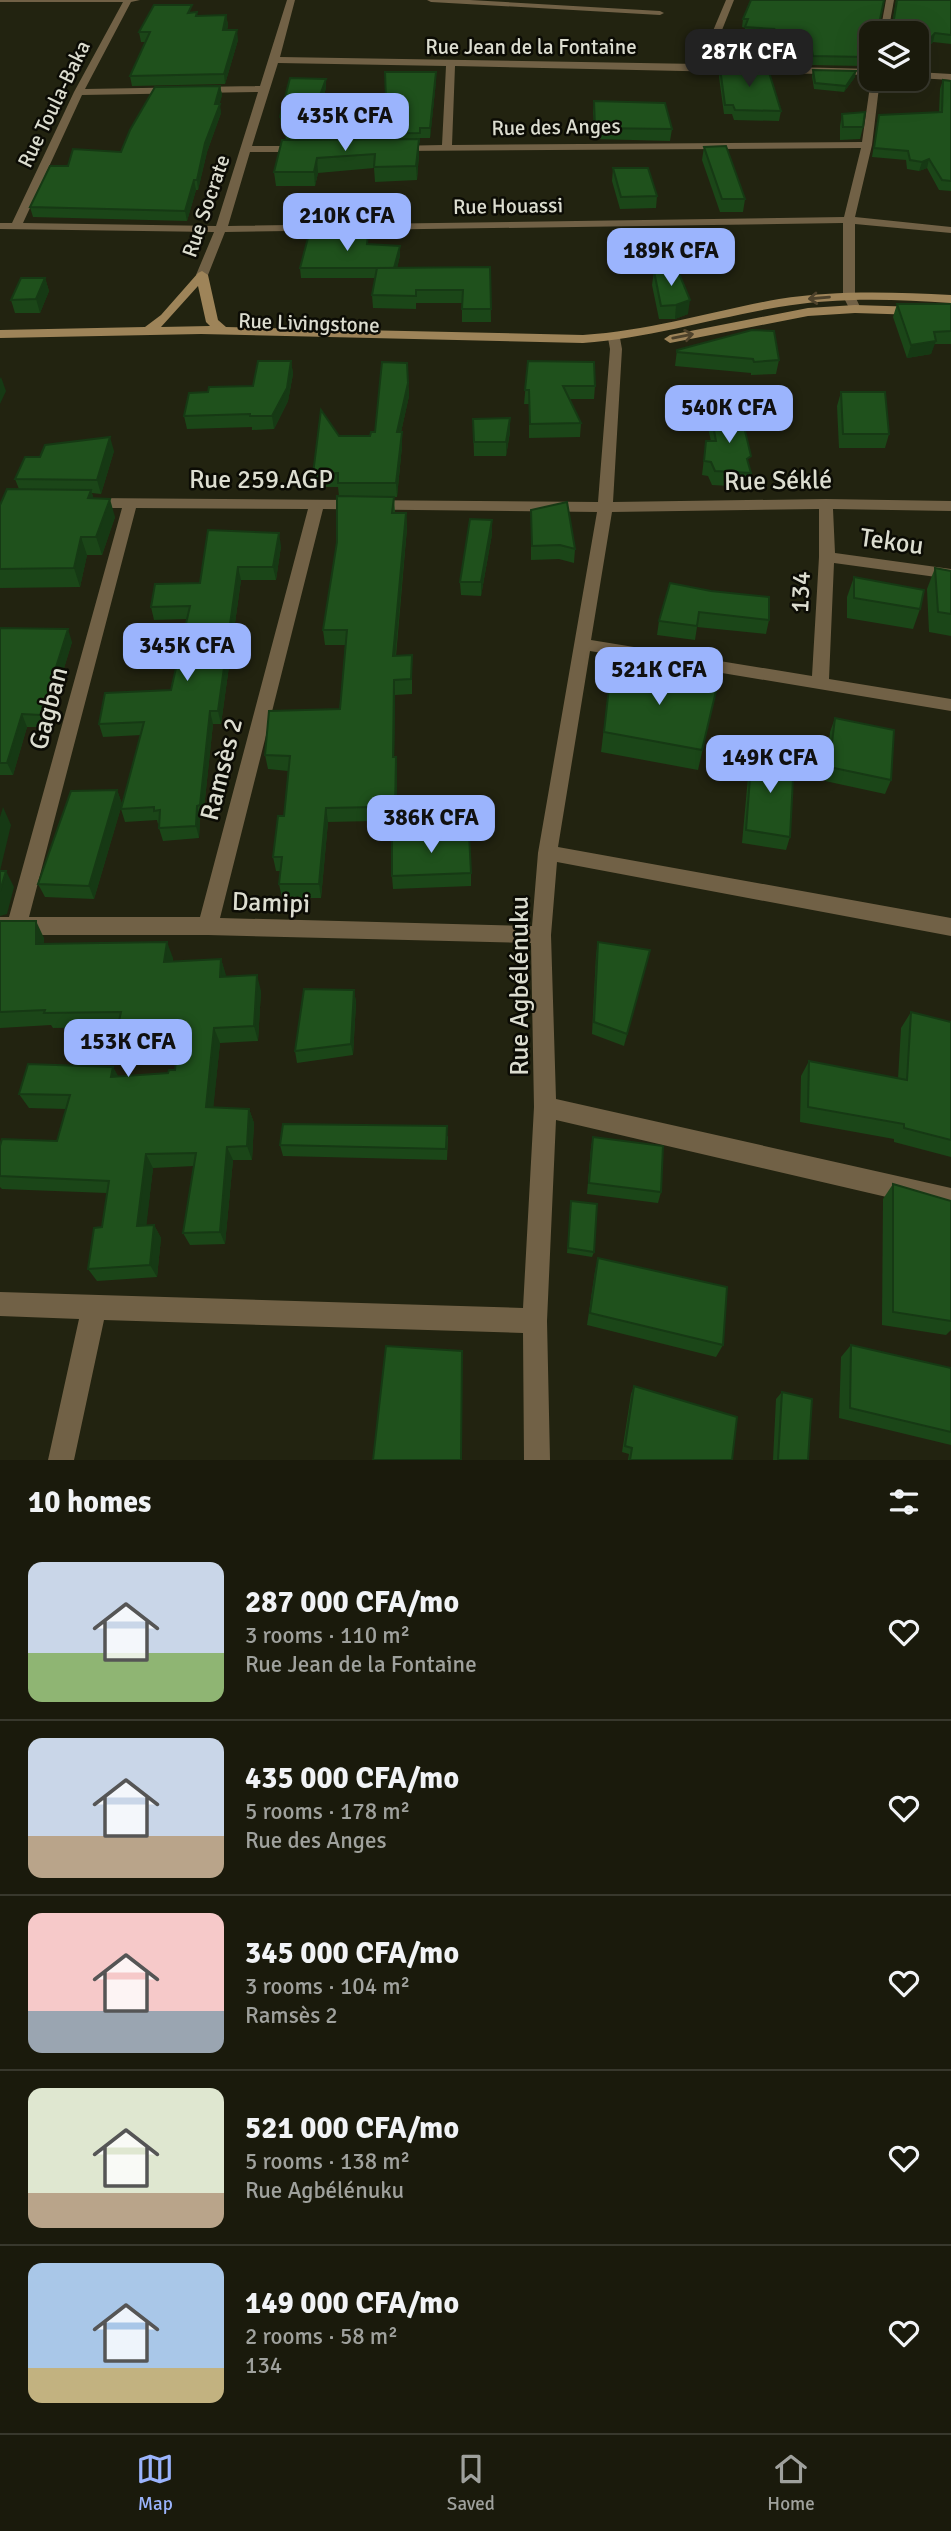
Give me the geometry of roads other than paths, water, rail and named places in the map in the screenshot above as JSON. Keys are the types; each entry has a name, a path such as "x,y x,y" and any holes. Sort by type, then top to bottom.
{"street":[{"path":"0,0 136,0"},
{"name":"Rue Toula-Baka","path":"16,226 79,92 128,0"},
{"name":"Rue Socrate","path":"202,275 221,229 275,60 291,0"},
{"path":"703,65 730,0"},
{"path":"886,21 890,0"},
{"name":"Rue Jean de la Fontaine","path":"275,60 451,65 703,65 859,71"},
{"path":"447,147 451,65"},
{"path":"929,76 951,77"},
{"path":"79,92 264,89"},
{"path":"855,309 849,296 849,219 867,145 874,91"},
{"name":"Rue des Anges","path":"380,148 867,145"},
{"path":"246,149 313,148"},
{"name":"Rue Houassi","path":"0,226 221,229 849,219 951,230"},
{"path":"202,275 212,322 224,331"},
{"path":"148,331 165,318 202,275"},
{"path":"615,344 772,304 849,296 951,299"},
{"path":"615,344 808,312 855,309 951,312"},
{"name":"Rue Livingstone","path":"0,334 148,331 200,335 615,344"},
{"name":"Rue Livingstone","path":"0,342 200,335 224,331 615,344"},
{"name":"Rue Agbélénuku","path":"537,1460 535,1321 545,1107 541,935 548,853 605,507 615,344"},
{"name":"Rue 259.AGP","path":"78,502 605,507"},
{"name":"Ramsès 2","path":"208,926 317,503"},
{"name":"Gagban","path":"8,926 130,504"},
{"name":"Rue Séklé","path":"605,507 826,504 951,506"},
{"name":"134","path":"820,683 827,556 826,504"},
{"name":"Tekou","path":"827,556 951,574"},
{"path":"582,644 951,705"},
{"path":"548,853 951,927"},
{"name":"Damipi","path":"8,926 208,926 541,935"},
{"path":"545,1107 951,1200"},
{"path":"0,1304 535,1321"},
{"path":"61,1460 94,1307"}],"lane":[{"path":"431,0 660,13"}]}
